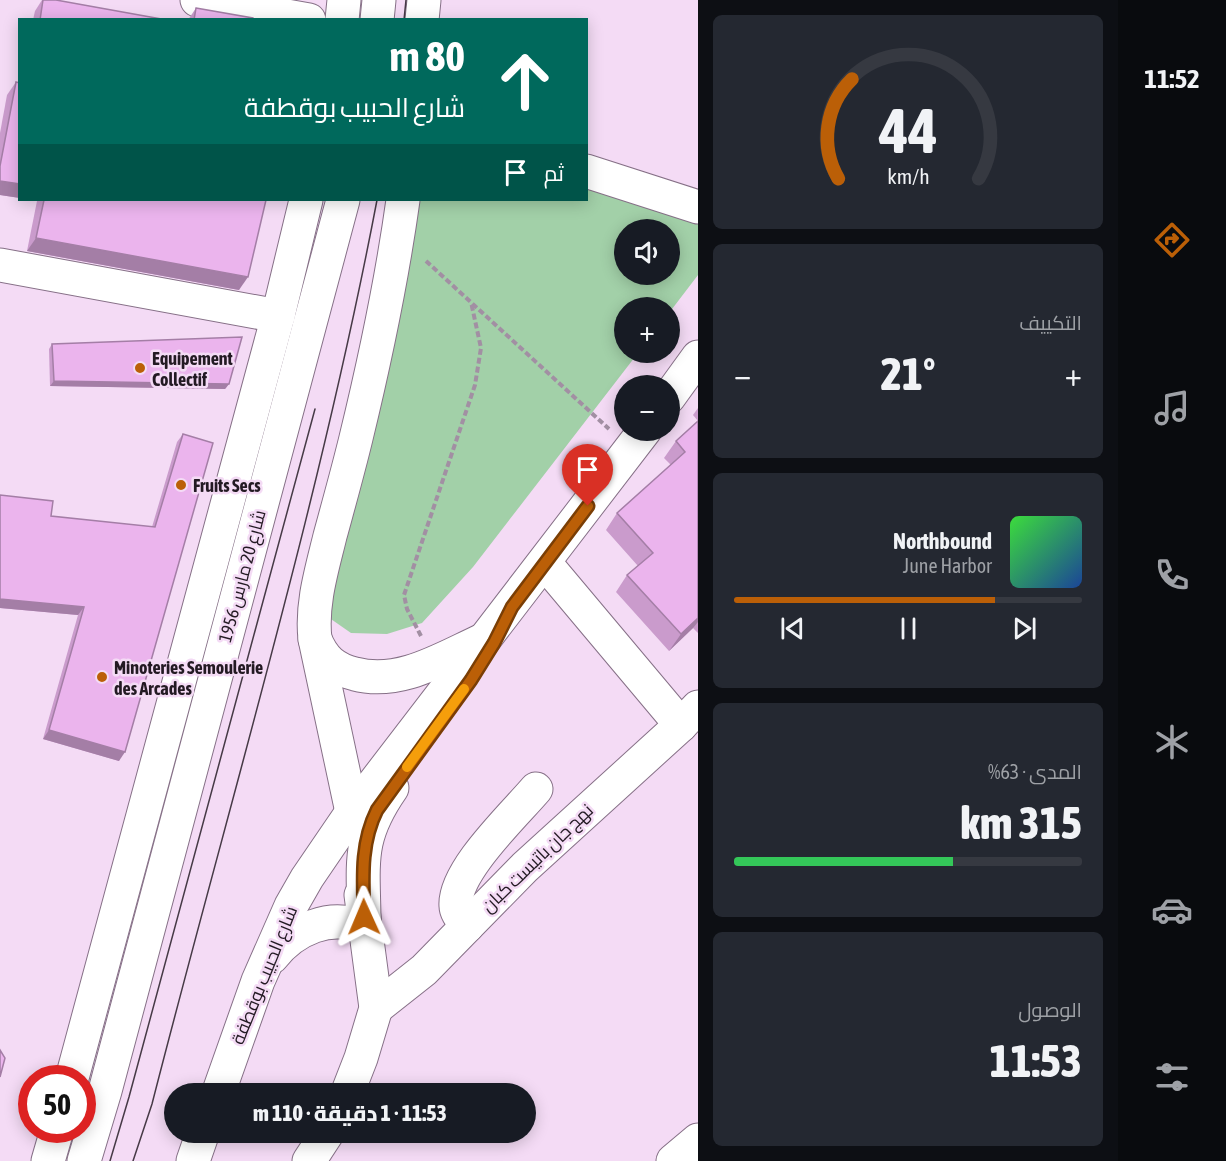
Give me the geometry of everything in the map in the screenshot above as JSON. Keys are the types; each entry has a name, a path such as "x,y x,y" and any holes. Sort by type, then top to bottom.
{"main road":[{"path":"197,0 257,14 292,18"},
{"path":"314,0 315,18"},
{"path":"342,18 344,0"},
{"path":"377,18 379,0"},
{"path":"422,18 424,0"},
{"path":"588,172 698,207"},
{"name":"شارع 20 مارس 1956","path":"76,1065 278,316 306,201"},
{"name":"شارع 20 مارس 1956","path":"84,1161 108,1079 343,201"},
{"path":"351,1083 376,1008 352,812 315,639 314,613 322,569 356,437 398,236 403,201"},
{"path":"0,265 278,316"},
{"path":"680,382 698,357"},
{"name":"شارع الحبيب بوقطفة","path":"222,1083 258,981 291,906 307,878 352,812 512,607 637,441"},
{"path":"545,563 690,716"},
{"path":"364,923 363,862 371,822 377,810 484,660 512,607"},
{"path":"315,639 330,664 341,670 376,678 417,670 487,638"},
{"name":"نهج جان باتيست كبان","path":"376,1008 424,970 525,867 690,716"},
{"path":"467,926 456,909 456,894 468,869 536,789"},
{"path":"258,981 272,956 294,934 336,922 364,923"},
{"path":"673,1161 698,1140"},
{"path":"48,1161 53,1143"},
{"path":"193,1161 199,1143"},
{"path":"309,1161 321,1143"}],"path":[{"path":"398,236 471,302 614,420"},
{"path":"435,662 407,609 404,595 475,385 481,348 471,302"}],"green space":[{"path":"588,176 698,216 698,275 680,299 614,297 614,363 630,363 621,375 614,375 614,384 473,567 422,623 387,634 351,633 328,617 413,201 588,201"}],"building":[{"path":"43,0 56,0 156,18 40,18"},
{"path":"196,8 253,18 194,18"},
{"path":"16,82 18,82 18,184 0,181 0,166"},
{"path":"44,201 266,201 248,277 36,238"},
{"name":"Equipement Collectif","path":"242,337 229,384 54,381 52,344"},
{"path":"698,421 698,618 681,634 627,575 653,553 617,513 685,452 676,441 680,441 680,437"},
{"name":"Minoteries Semoulerie des Arcades","path":"183,434 213,443 125,752 49,730 84,607 0,599 0,495 53,501 51,516 155,527"},
{"path":"0,1050 5,1058 0,1077"}],"tram line":[{"path":"404,18 406,0"},
{"path":"133,1161 152,1104 301,541 354,314 377,201"},
{"path":"110,1161 315,409"}],"slow traffic":[{"path":"407,767 464,689"}],"place":[{"name":"Equipement Collectif","path":"140,368"},
{"name":"Fruits Secs","path":"181,485"},
{"name":"Minoteries Semoulerie des Arcades","path":"102,677"}],"route":[{"path":"364,917 364,848 377,810 471,680 494,643 512,607 588,506"}]}
